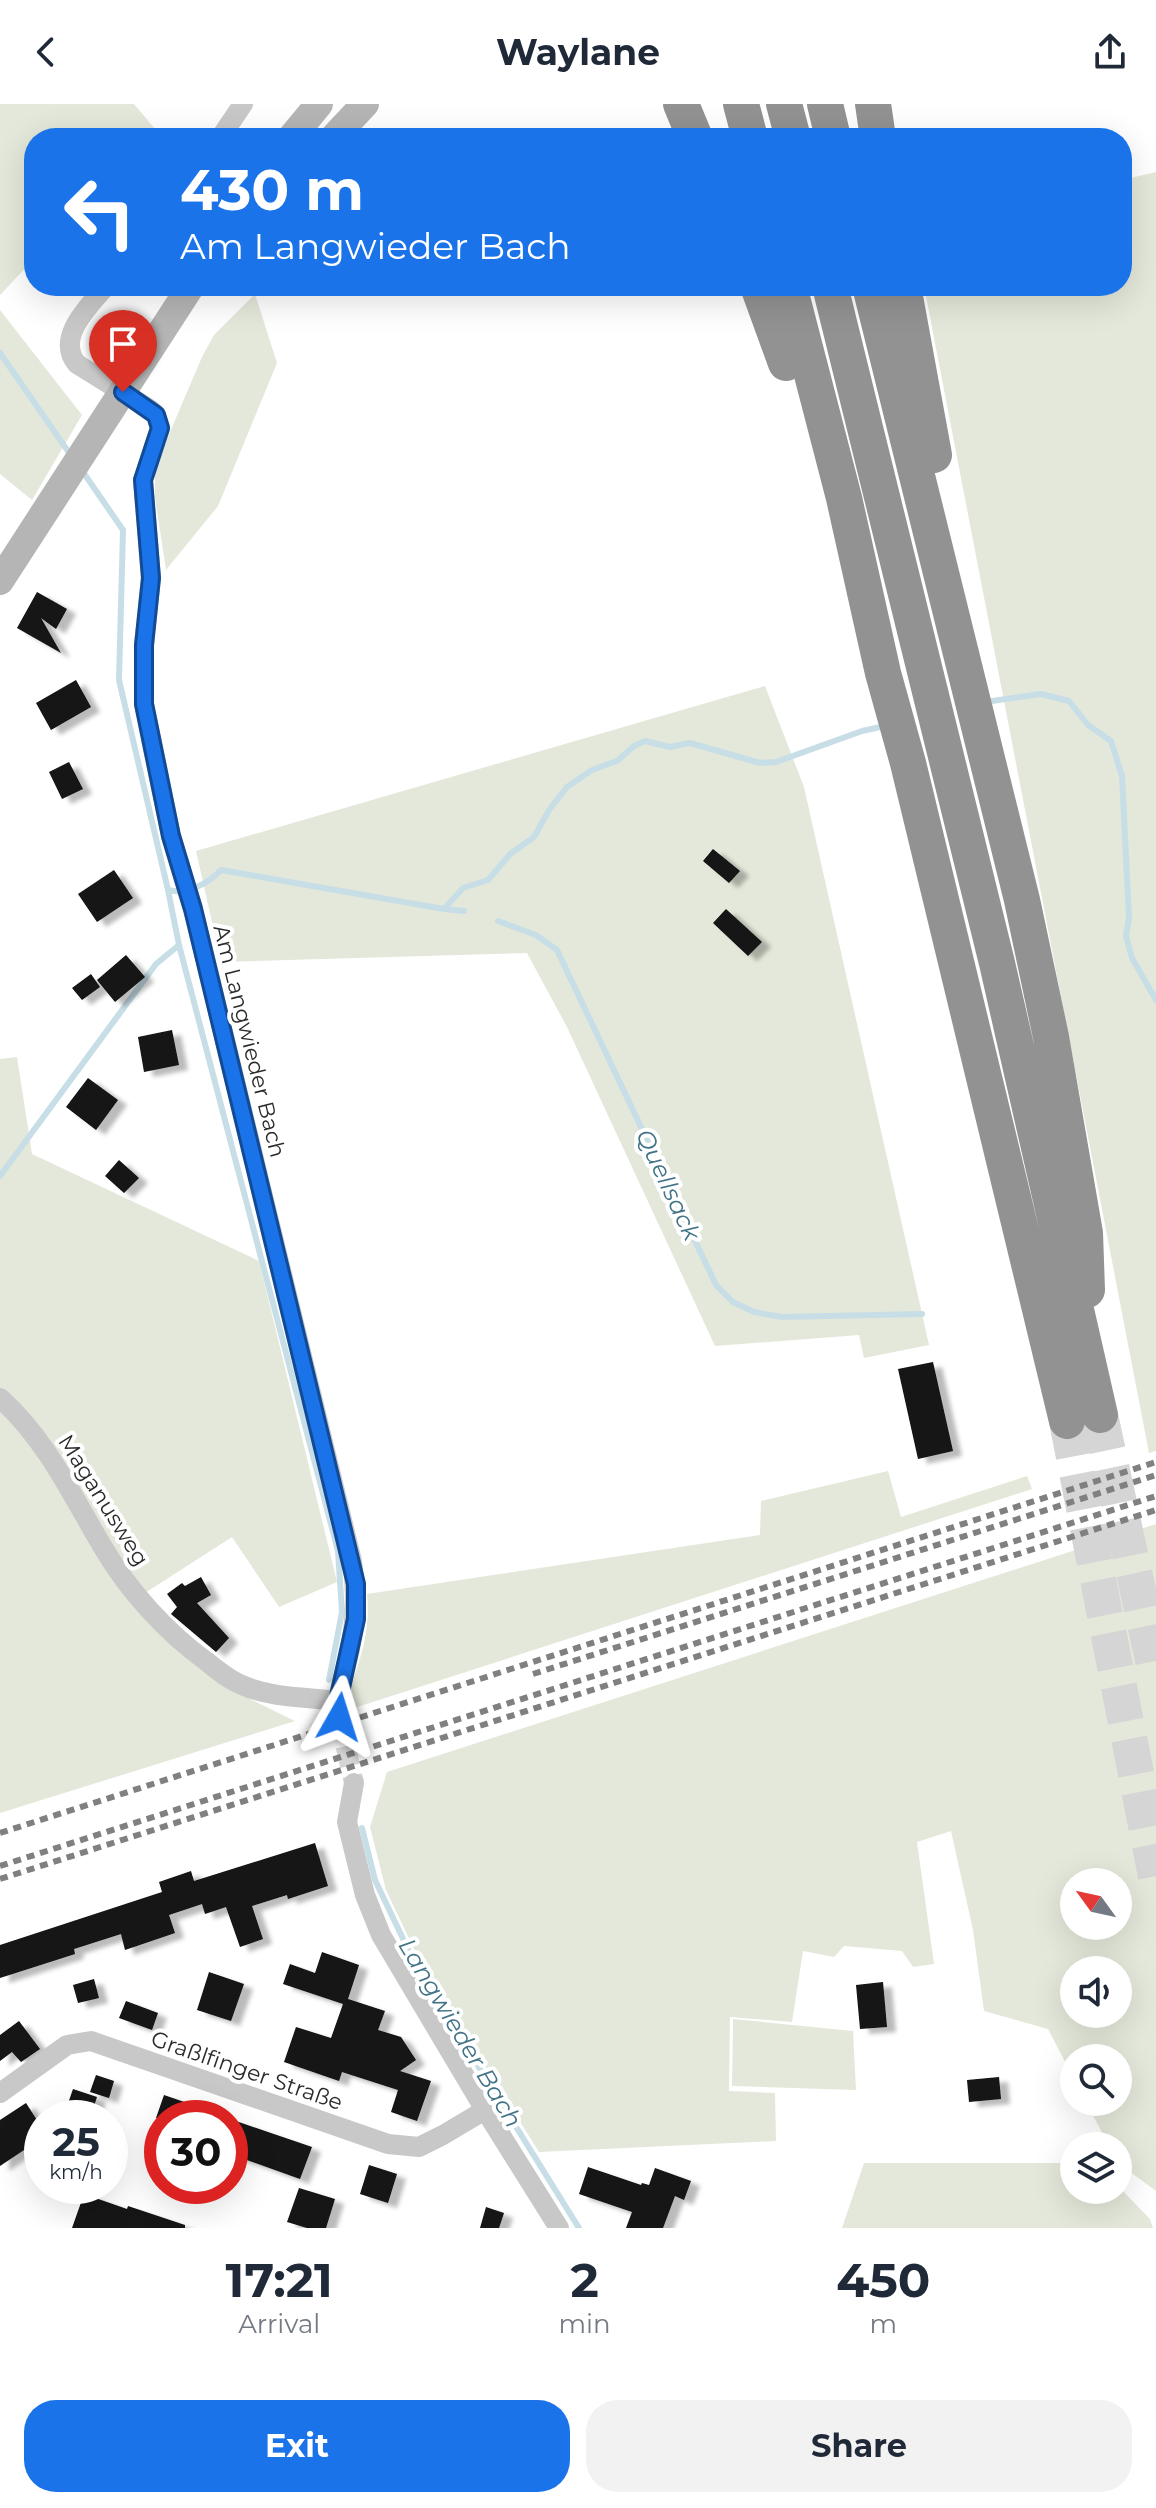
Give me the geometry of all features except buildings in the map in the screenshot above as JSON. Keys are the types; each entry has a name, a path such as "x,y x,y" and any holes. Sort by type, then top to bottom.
{"highway":[{"path":"681,104 691,128"},
{"path":"741,104 747,128"},
{"path":"784,104 790,128"},
{"path":"825,104 831,128"},
{"path":"873,104 877,128"},
{"path":"762,296 816,456 844,498"},
{"path":"792,296 844,498 883,673 1086,1408"},
{"path":"832,296 997,963 1086,1408"},
{"path":"872,296 1022,900 1072,1146 1085,1233 1086,1408"},
{"path":"905,296 951,553 958,642"}],"main road":[{"path":"299,128 319,104"},
{"path":"342,128 365,104"},
{"path":"0,581 185,296"},
{"path":"138,368 193,296"}],"street":[{"path":"227,128 243,104"},
{"name":"Am Langwieder Bach","path":"97,296 71,337 70,353 77,364 151,410 159,421 160,428 143,480 151,578 144,645 144,704 171,836 187,888 352,1561 356,1584 356,1619 339,1709"},
{"name":"Maganusweg","path":"0,1398 19,1415 46,1451 120,1574 170,1632 240,1685 339,1709"},
{"path":"354,1783 347,1822 365,1895 381,1935 559,2228"},
{"name":"Graßlfinger Straße","path":"0,2093 67,2045 91,2041 388,2144 419,2147 485,2110"}],"shaded area":[{"path":"0,104 134,104 154,128 24,128 24,270 0,295"},
{"path":"1156,172 1156,1451 1149,1453 926,296 1132,296 1132,178"},
{"path":"256,296 277,363 218,506 166,570 155,498 155,467 214,335"},
{"path":"0,310 82,415 32,500 0,474"},
{"path":"765,686 804,787 929,1345 864,1358 859,1335 715,1346 567,1027 527,953 221,962 196,851"},
{"path":"17,1057 32,1154 259,1261 337,1582 279,1607 232,1537 145,1593 0,1394 0,1059"},
{"path":"0,1405 186,1656 250,1699 295,1721 0,1813"},
{"path":"888,1471 901,1517 1027,1476 1032,1489 348,1710 346,1700 366,1635 367,1594 760,1535 761,1501"},
{"path":"1156,1524 1156,2191 1132,2173 1132,2132 1102,2132 1093,2116 1132,2116 1132,2044 1060,2044 1060,2052 1048,2029 984,2011 973,1930 951,1831 917,1842 934,1964 913,1967 902,1951 844,1946 834,1957 803,1951 792,2022 730,2017 729,2091 775,2093 776,2141 539,2152 421,1964 386,1890 370,1827 387,1772"},
{"path":"733,2019 853,2031 856,2090 732,2086"},
{"path":"864,2163 1060,2163 1060,2204 1132,2204 1132,2200 1150,2219 1153,2228 842,2228"}],"waterway":[{"name":"Langwieder Bach","path":"0,353 72,457"},
{"name":"Langwieder Bach","path":"81,469 123,530 119,680 168,890 183,891 197,887 221,870 444,909 463,888 488,880 510,854 534,837 567,787 592,770 617,761 645,741 670,747 690,743 760,763 776,762 862,731 885,726"},
{"name":"Langwieder Bach","path":"985,702 1041,694 1069,701 1088,725 1111,741 1122,776 1129,917 1126,936 1132,958 1156,1000"},
{"name":"Langwieder Bach","path":"168,890 179,945 338,1551 342,1612 329,1680"},
{"name":"Quellsack","path":"444,909 464,911"},
{"name":"Quellsack","path":"498,921 536,935 557,950 716,1285 733,1302 754,1312 782,1317 922,1314"},
{"path":"0,1176 156,964 179,945"},
{"name":"Langwieder Bach","path":"362,1828 375,1880 416,1966 579,2228"}],"tunnel":[{"path":"1100,1415 1156,1674"},
{"path":"1067,1421 1156,1876"},
{"path":"339,1717 354,1783"}],"railway":[{"path":"0,1833 1156,1462"},
{"path":"533,1674 1156,1475"},
{"path":"0,1866 1156,1496"},
{"path":"0,1879 1156,1510"}],"route":[{"path":"123,392 151,410 160,428 143,480 151,578 144,645 144,704 150,738 171,836 193,909 356,1584 356,1619 338,1701 339,1717"}]}
